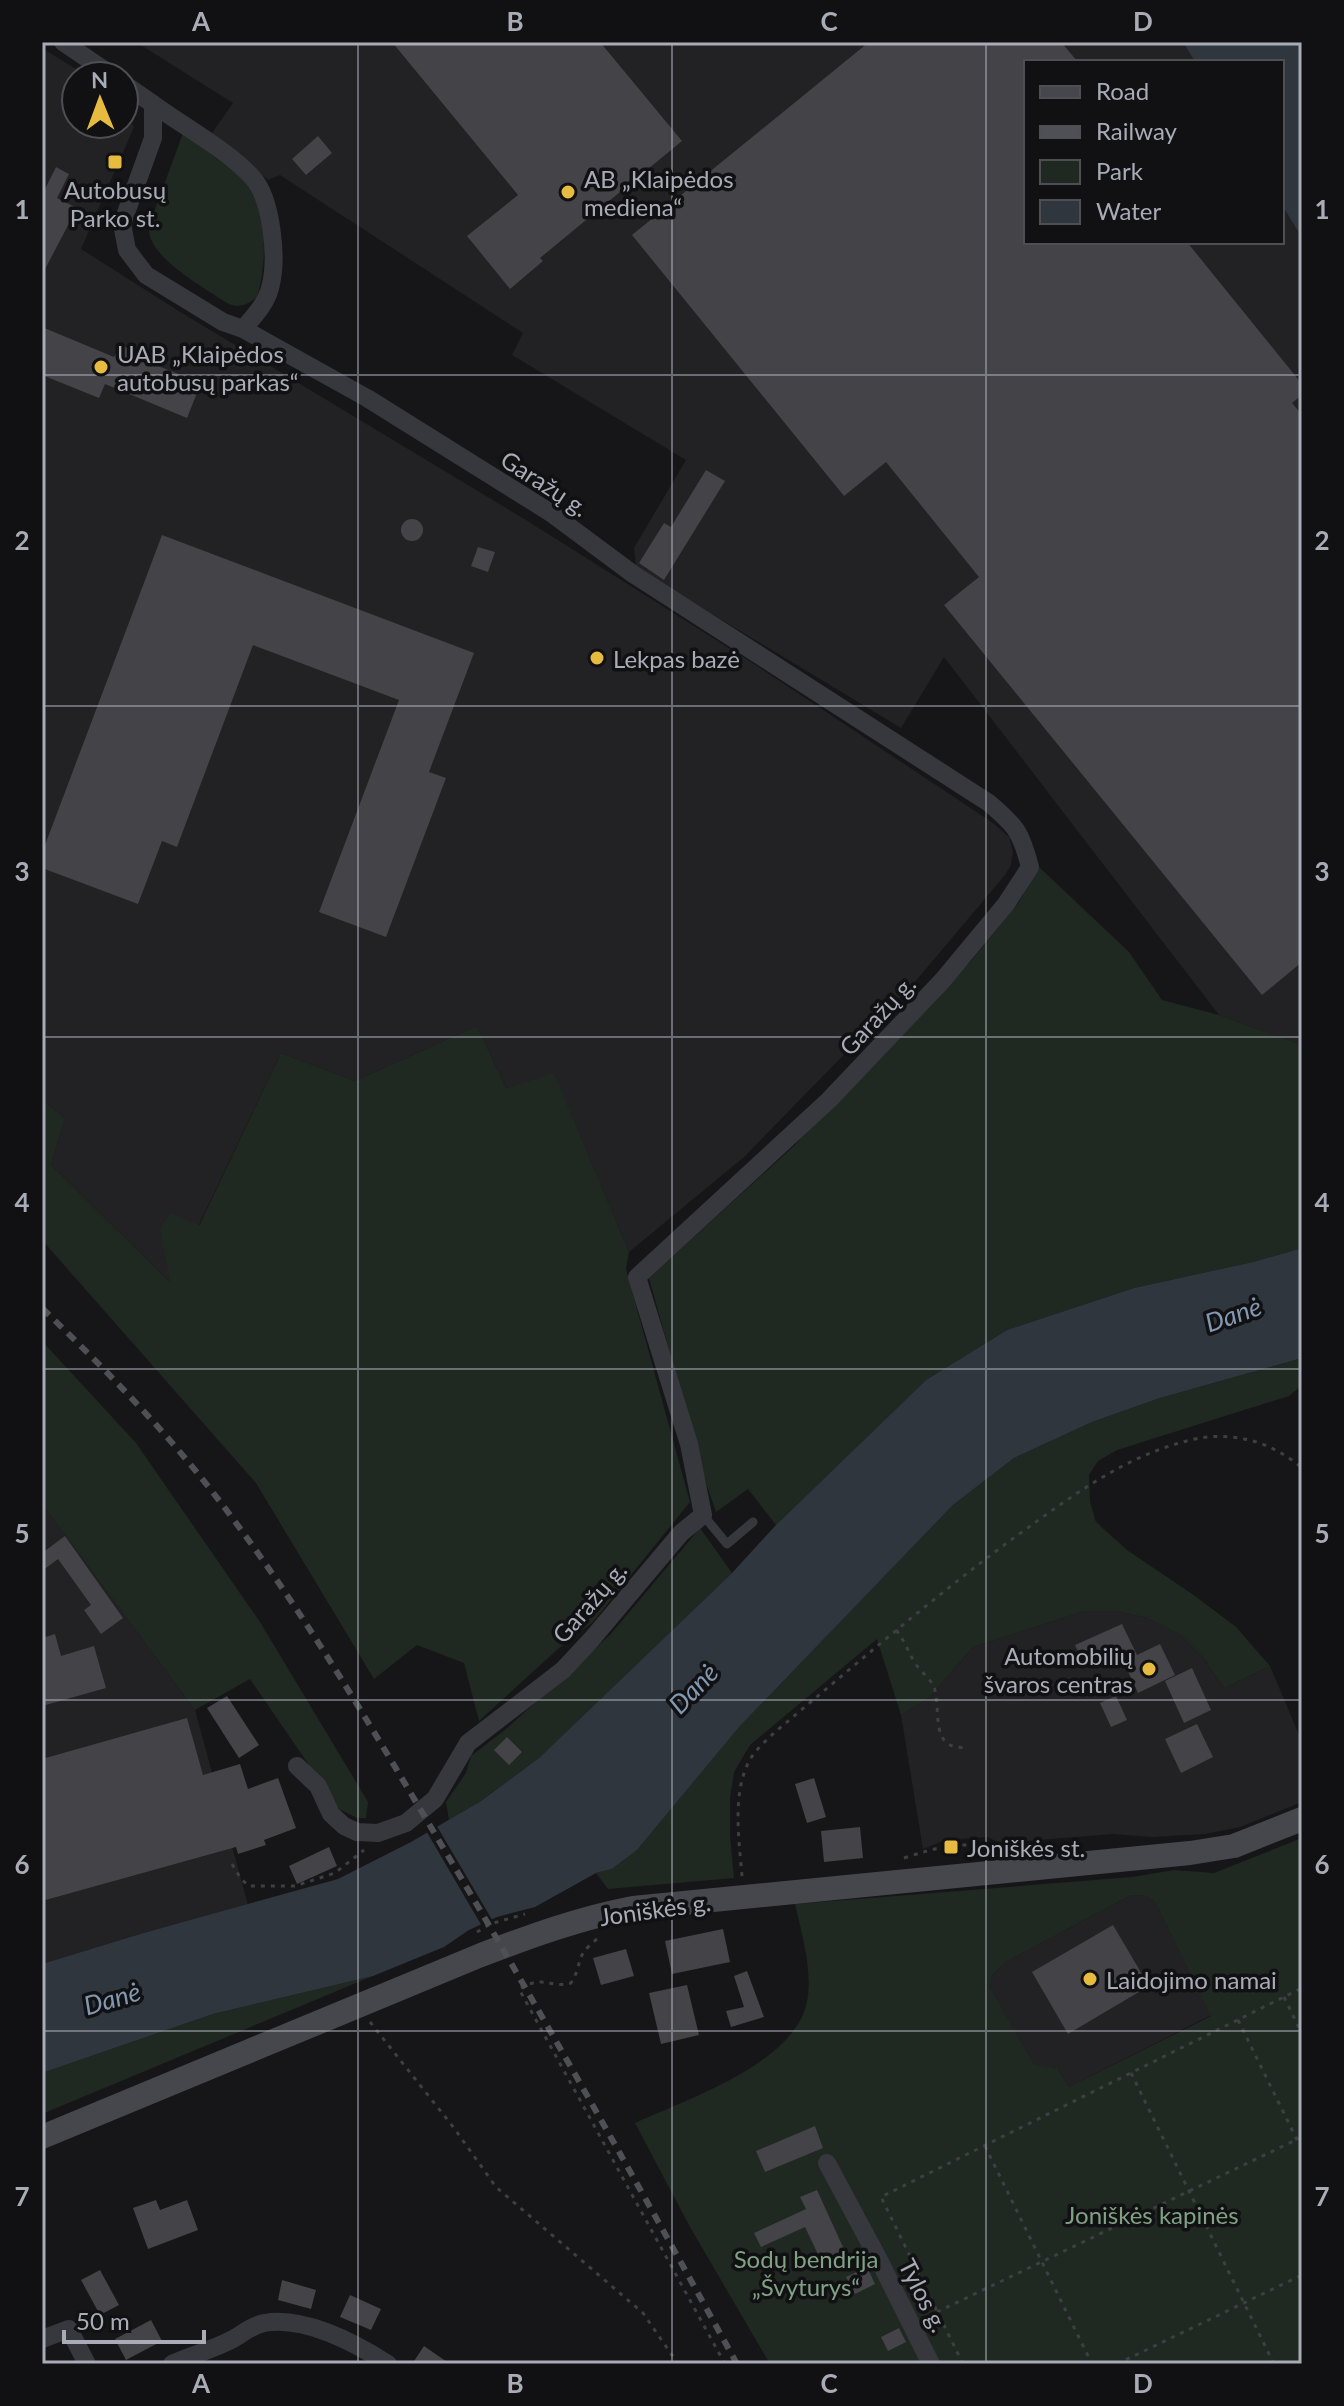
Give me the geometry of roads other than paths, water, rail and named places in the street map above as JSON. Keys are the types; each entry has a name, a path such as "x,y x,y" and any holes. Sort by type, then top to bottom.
{"main road":[{"name":"Joniškės g.","path":"42,2137 543,1931 608,1913 1190,1853 1234,1846 1302,1819"}],"street":[{"path":"63,42 89,60"},
{"path":"140,95 228,157 262,190 272,234 271,287 264,304 243,329"},
{"name":"Garažų g.","path":"153,104 153,138 122,224 127,250 146,275 223,322 243,329 367,398 551,513 633,574 989,803 1013,824 1023,839 1030,867 1006,904 942,981 829,1100 637,1277 689,1444 703,1515 681,1533 563,1670 468,1743 435,1799 406,1823 378,1833 357,1832 344,1826 331,1814 318,1786 297,1766"},
{"name":"Tylos g.","path":"827,2163 931,2364"},
{"path":"172,2364 233,2340 249,2327 266,2323 313,2328 347,2341 388,2364"},
{"path":"42,2339 69,2329 87,2364"}],"lane":[{"path":"703,1515 727,1544 753,1522"}],"water":[{"path":"1183,42 1302,42 1302,238 1284,208 1284,60 1194,60"},
{"name":"Danė","path":"1302,1248 1302,1358 1160,1398 1092,1422 1014,1458 953,1505 740,1726 637,1850 612,1869 596,1873 535,1907 497,1917 469,1930 444,1947 373,1976 213,2014 42,2073 42,1964 338,1879 411,1842 481,1801 539,1758 732,1573 776,1525 926,1380 1007,1330 1134,1288"}],"railway":[{"path":"42,1308 130,1396 192,1466 246,1536 311,1631 495,1936 737,2364"}],"place":[{"name":"Autobusų Parko st.","path":"115,162"},
{"name":"AB „Klaipėdos mediena“","path":"568,192"},
{"name":"UAB „Klaipėdos autobusų parkas“","path":"101,367"},
{"name":"Lekpas bazė","path":"597,658"},
{"name":"Automobilių švaros centras","path":"1149,1669"},
{"name":"Joniškės st.","path":"951,1847"},
{"name":"Laidojimo namai","path":"1090,1979"}],"park label":[{"name":"Joniškės kapinės","path":"1152,2214"},
{"name":"Sodų bendrija „Švyturys“","path":"806,2272"}]}
